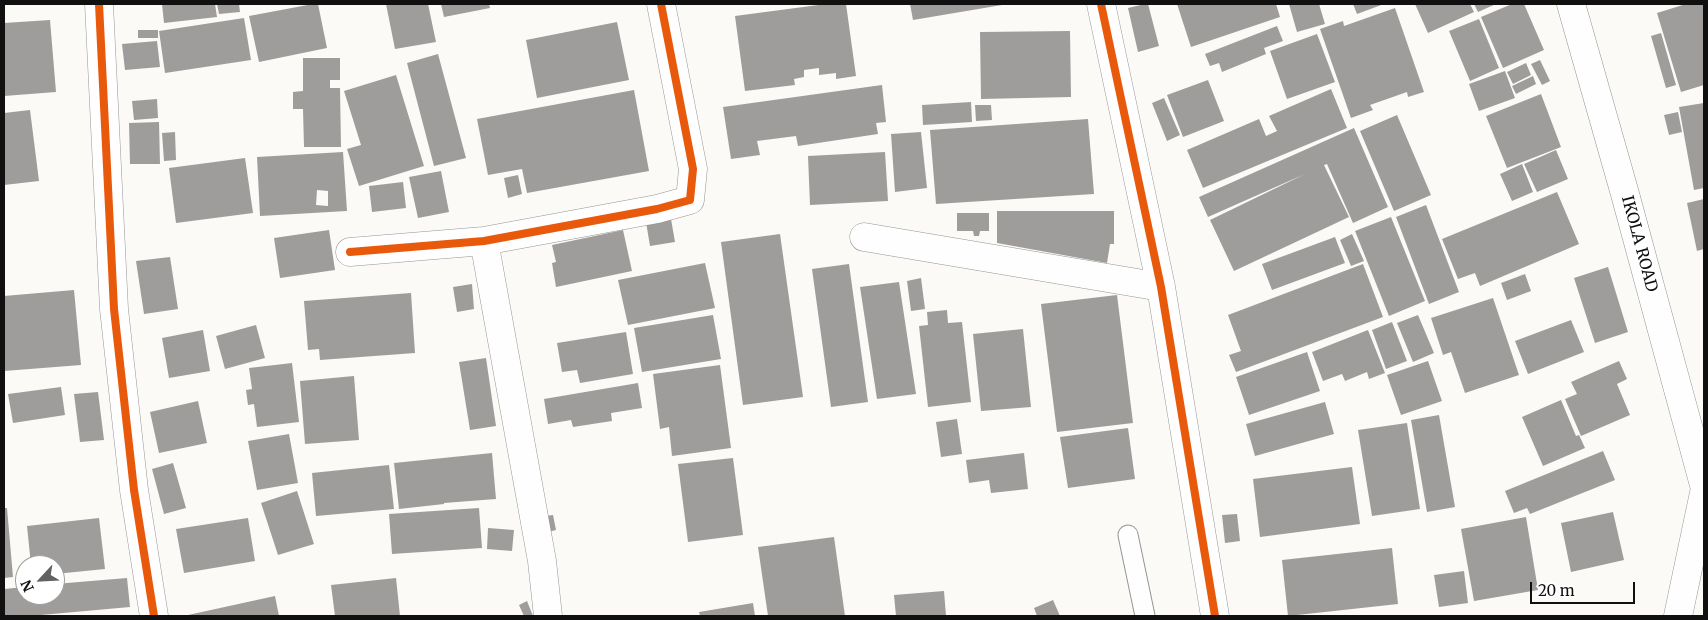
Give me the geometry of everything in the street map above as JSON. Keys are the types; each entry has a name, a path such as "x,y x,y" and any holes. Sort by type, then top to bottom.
{"street":[{"path":"99,4 114,309 134,490 154,616"},
{"path":"350,252 484,241 657,209 690,200 694,169 661,4"},
{"path":"1102,4 1161,287 1215,616"},
{"name":"IKOLA ROAD","path":"1571,4 1626,194 1704,485"},
{"path":"864,238 1161,287"},
{"path":"484,241 542,561 548,616"},
{"path":"1678,616 1704,493"}],"lane":[{"path":"1128,535 1145,616"}],"building":[{"path":"162,4 215,4 217,17 164,23"},
{"path":"217,4 239,4 240,12 219,14"},
{"path":"318,4 327,48 259,62 249,16"},
{"path":"386,4 428,4 436,42 395,49"},
{"path":"441,4 489,4 490,8 444,17"},
{"path":"826,4 846,4 856,76 836,79 836,73 819,75 819,68 804,70 804,77 794,79 795,85 745,91 735,16"},
{"path":"910,4 1002,4 1002,5 913,20"},
{"path":"1148,4 1159,46 1138,52 1128,8"},
{"path":"1177,4 1276,4 1280,17 1191,47"},
{"path":"1289,4 1319,4 1325,24 1297,32"},
{"path":"1353,4 1384,4 1357,14"},
{"path":"1415,4 1470,4 1474,12 1428,33"},
{"path":"1474,4 1496,4 1478,12"},
{"path":"1512,4 1524,4 1544,50 1503,68 1481,17"},
{"path":"1686,4 1704,4 1704,85 1681,92 1657,13"},
{"path":"1395,8 1424,92 1408,97 1407,92 1370,105 1373,110 1351,118 1320,29 1343,21 1344,26"},
{"path":"244,18 251,60 165,73 159,31"},
{"path":"1479,19 1499,68 1470,81 1449,31"},
{"path":"50,20 56,92 4,96 4,23"},
{"path":"617,22 629,80 537,98 526,40"},
{"path":"1277,26 1283,41 1264,48 1266,54 1222,72 1219,63 1210,66 1205,54"},
{"path":"138,30 158,30 158,38 138,38"},
{"path":"1070,31 1071,97 981,99 980,32"},
{"path":"1661,33 1676,85 1666,88 1651,36"},
{"path":"1317,34 1335,82 1287,99 1270,51"},
{"path":"157,41 160,67 125,70 122,44"},
{"path":"438,54 466,158 434,166 407,63"},
{"path":"303,58 340,58 340,80 330,80 330,88 340,88 341,147 304,147 303,109 293,109 293,92 303,91"},
{"path":"1540,60 1550,81 1542,85 1531,64"},
{"path":"1526,63 1531,75 1513,84 1507,72"},
{"path":"1505,71 1515,98 1479,111 1469,84"},
{"path":"396,75 424,166 359,186 347,149 361,145 344,91"},
{"path":"1533,76 1536,84 1516,94 1512,86"},
{"path":"1208,80 1224,121 1183,137 1167,95"},
{"path":"882,85 886,122 876,123 878,134 798,146 796,136 757,141 760,155 731,159 723,107"},
{"path":"1331,89 1347,128 1203,188 1187,150 1259,119 1266,136 1277,131 1269,116"},
{"path":"634,90 649,171 527,193 522,169 488,175 477,119"},
{"path":"1541,94 1561,147 1507,168 1486,116"},
{"path":"1164,98 1180,135 1167,141 1152,103"},
{"path":"157,99 158,118 134,120 132,101"},
{"path":"971,102 972,122 923,125 922,105"},
{"path":"1704,103 1704,188 1694,190 1679,107"},
{"path":"975,105 991,105 992,120 976,121"},
{"path":"30,110 39,181 4,185 4,113"},
{"path":"1678,112 1682,132 1669,135 1664,115"},
{"path":"1397,115 1431,195 1394,211 1360,131"},
{"path":"1088,119 1094,194 936,204 930,130"},
{"path":"159,122 160,164 130,164 129,123"},
{"path":"1354,128 1388,207 1353,223 1327,164 1324,165 1349,217 1234,271 1210,220 1305,174 1208,217 1199,197"},
{"path":"175,132 176,160 164,161 162,133"},
{"path":"921,132 927,188 895,192 891,134"},
{"path":"1556,150 1568,179 1537,192 1524,164"},
{"path":"343,152 347,211 260,216 257,157","holes":["317,190 328,191 328,206 316,205"]},
{"path":"885,152 888,201 810,205 808,156"},
{"path":"245,158 253,213 176,223 169,168"},
{"path":"1522,164 1533,192 1512,201 1500,174"},
{"path":"441,171 449,212 418,218 409,177"},
{"path":"518,175 522,194 508,198 504,178"},
{"path":"403,182 406,208 372,212 369,186"},
{"path":"1557,192 1579,244 1480,286 1475,273 1458,279 1442,239"},
{"path":"1704,199 1704,249 1697,251 1687,203"},
{"path":"1426,205 1459,292 1429,304 1396,217"},
{"path":"997,211 1114,211 1114,244 1110,244 1107,263 997,243"},
{"path":"957,213 989,213 989,231 980,231 979,236 974,236 973,231 957,231"},
{"path":"1391,217 1425,301 1389,316 1355,231"},
{"path":"671,219 675,242 650,246 646,222"},
{"path":"329,230 335,270 280,278 274,238"},
{"path":"623,230 632,271 556,287 552,263 556,262 552,245"},
{"path":"780,234 803,397 743,405 721,242"},
{"path":"1352,234 1364,261 1351,266 1340,240"},
{"path":"1335,237 1345,263 1272,290 1262,264"},
{"path":"170,257 178,309 144,314 136,261"},
{"path":"705,263 715,308 628,325 618,280"},
{"path":"849,264 868,402 831,407 812,269"},
{"path":"1363,264 1383,317 1236,372 1229,355 1241,351 1228,315"},
{"path":"1608,267 1628,332 1595,343 1574,278"},
{"path":"1525,274 1531,291 1507,300 1501,283"},
{"path":"921,278 925,309 911,311 907,281"},
{"path":"899,282 916,394 877,399 860,287"},
{"path":"472,284 474,309 457,312 453,287"},
{"path":"74,290 81,365 4,371 4,296"},
{"path":"411,293 415,353 320,360 319,349 308,350 304,301"},
{"path":"1117,295 1133,423 1057,432 1041,304"},
{"path":"1493,298 1519,375 1465,393 1451,352 1443,355 1431,318"},
{"path":"947,310 948,323 962,322 971,402 928,407 919,326 928,325 927,312"},
{"path":"713,315 721,359 642,372 634,328"},
{"path":"1418,315 1434,353 1413,362 1397,323"},
{"path":"1571,320 1584,352 1528,374 1515,341"},
{"path":"1392,322 1407,361 1386,369 1372,330"},
{"path":"256,325 265,358 225,369 216,336"},
{"path":"1023,329 1031,407 981,411 973,334"},
{"path":"203,330 210,371 169,378 162,338"},
{"path":"1368,330 1385,373 1369,379 1367,372 1345,381 1342,374 1323,381 1312,352"},
{"path":"626,332 633,374 580,383 577,370 562,372 557,343"},
{"path":"1307,352 1320,391 1249,415 1236,377"},
{"path":"486,358 496,426 470,430 459,362"},
{"path":"1428,361 1442,401 1401,415 1387,375"},
{"path":"1619,361 1627,379 1617,384 1630,415 1581,436 1565,399 1577,394 1571,382"},
{"path":"292,363 299,422 257,427 254,404 248,405 246,390 252,389 249,368"},
{"path":"720,365 731,448 672,456 669,427 660,429 653,374"},
{"path":"354,376 359,440 305,444 300,381"},
{"path":"638,383 642,408 611,413 612,421 573,427 571,420 548,424 544,399"},
{"path":"61,387 65,415 13,423 8,394"},
{"path":"98,392 104,440 80,442 74,394"},
{"path":"1561,400 1576,436 1579,435 1585,448 1543,466 1522,417"},
{"path":"198,401 207,443 159,453 150,412"},
{"path":"1325,402 1334,434 1255,456 1246,424"},
{"path":"1439,415 1455,507 1427,512 1411,420"},
{"path":"957,419 962,454 941,457 936,422"},
{"path":"1407,423 1420,509 1372,516 1358,430"},
{"path":"1128,428 1135,479 1068,488 1060,437"},
{"path":"289,434 298,483 257,490 248,441"},
{"path":"1603,451 1615,480 1530,514 1527,508 1514,513 1505,491"},
{"path":"492,453 496,499 399,509 394,463"},
{"path":"1024,453 1028,489 991,493 989,480 969,483 966,460"},
{"path":"733,458 743,535 688,542 678,464"},
{"path":"173,463 186,508 164,514 152,469"},
{"path":"389,465 394,509 316,516 312,473"},
{"path":"1352,467 1360,524 1260,537 1253,479"},
{"path":"297,491 314,544 278,555 261,503"},
{"path":"4,508 7,508 13,577 4,578"},
{"path":"479,508 482,548 392,554 389,514"},
{"path":"1613,512 1624,560 1571,572 1561,523"},
{"path":"1237,514 1240,541 1225,543 1222,515"},
{"path":"553,515 556,530 548,532 546,516"},
{"path":"1526,517 1538,590 1474,601 1461,529"},
{"path":"99,518 105,569 65,573 65,555 30,555 27,526"},
{"path":"248,518 255,561 184,573 176,529"},
{"path":"488,528 514,530 512,551 487,549"},
{"path":"834,537 845,616 768,616 758,547"},
{"path":"1392,548 1398,604 1288,616 1282,560"},
{"path":"1464,571 1468,603 1439,607 1434,575"},
{"path":"127,578 130,607 30,616 4,616 4,589 15,588 15,605 65,605 65,583"},
{"path":"396,578 400,616 335,616 331,585"},
{"path":"944,591 946,616 896,616 894,595"},
{"path":"275,596 279,616 188,616 188,615"},
{"path":"1053,600 1060,616 1037,616 1034,608"},
{"path":"527,601 533,616 524,616 519,605"},
{"path":"753,603 755,616 700,616 699,612"}],"cycle path":[{"path":"99,4 114,309 134,490 154,616"},
{"path":"350,252 484,241 657,209 690,200 693,169 661,4"},
{"path":"1101,4 1161,287 1215,616"}]}
